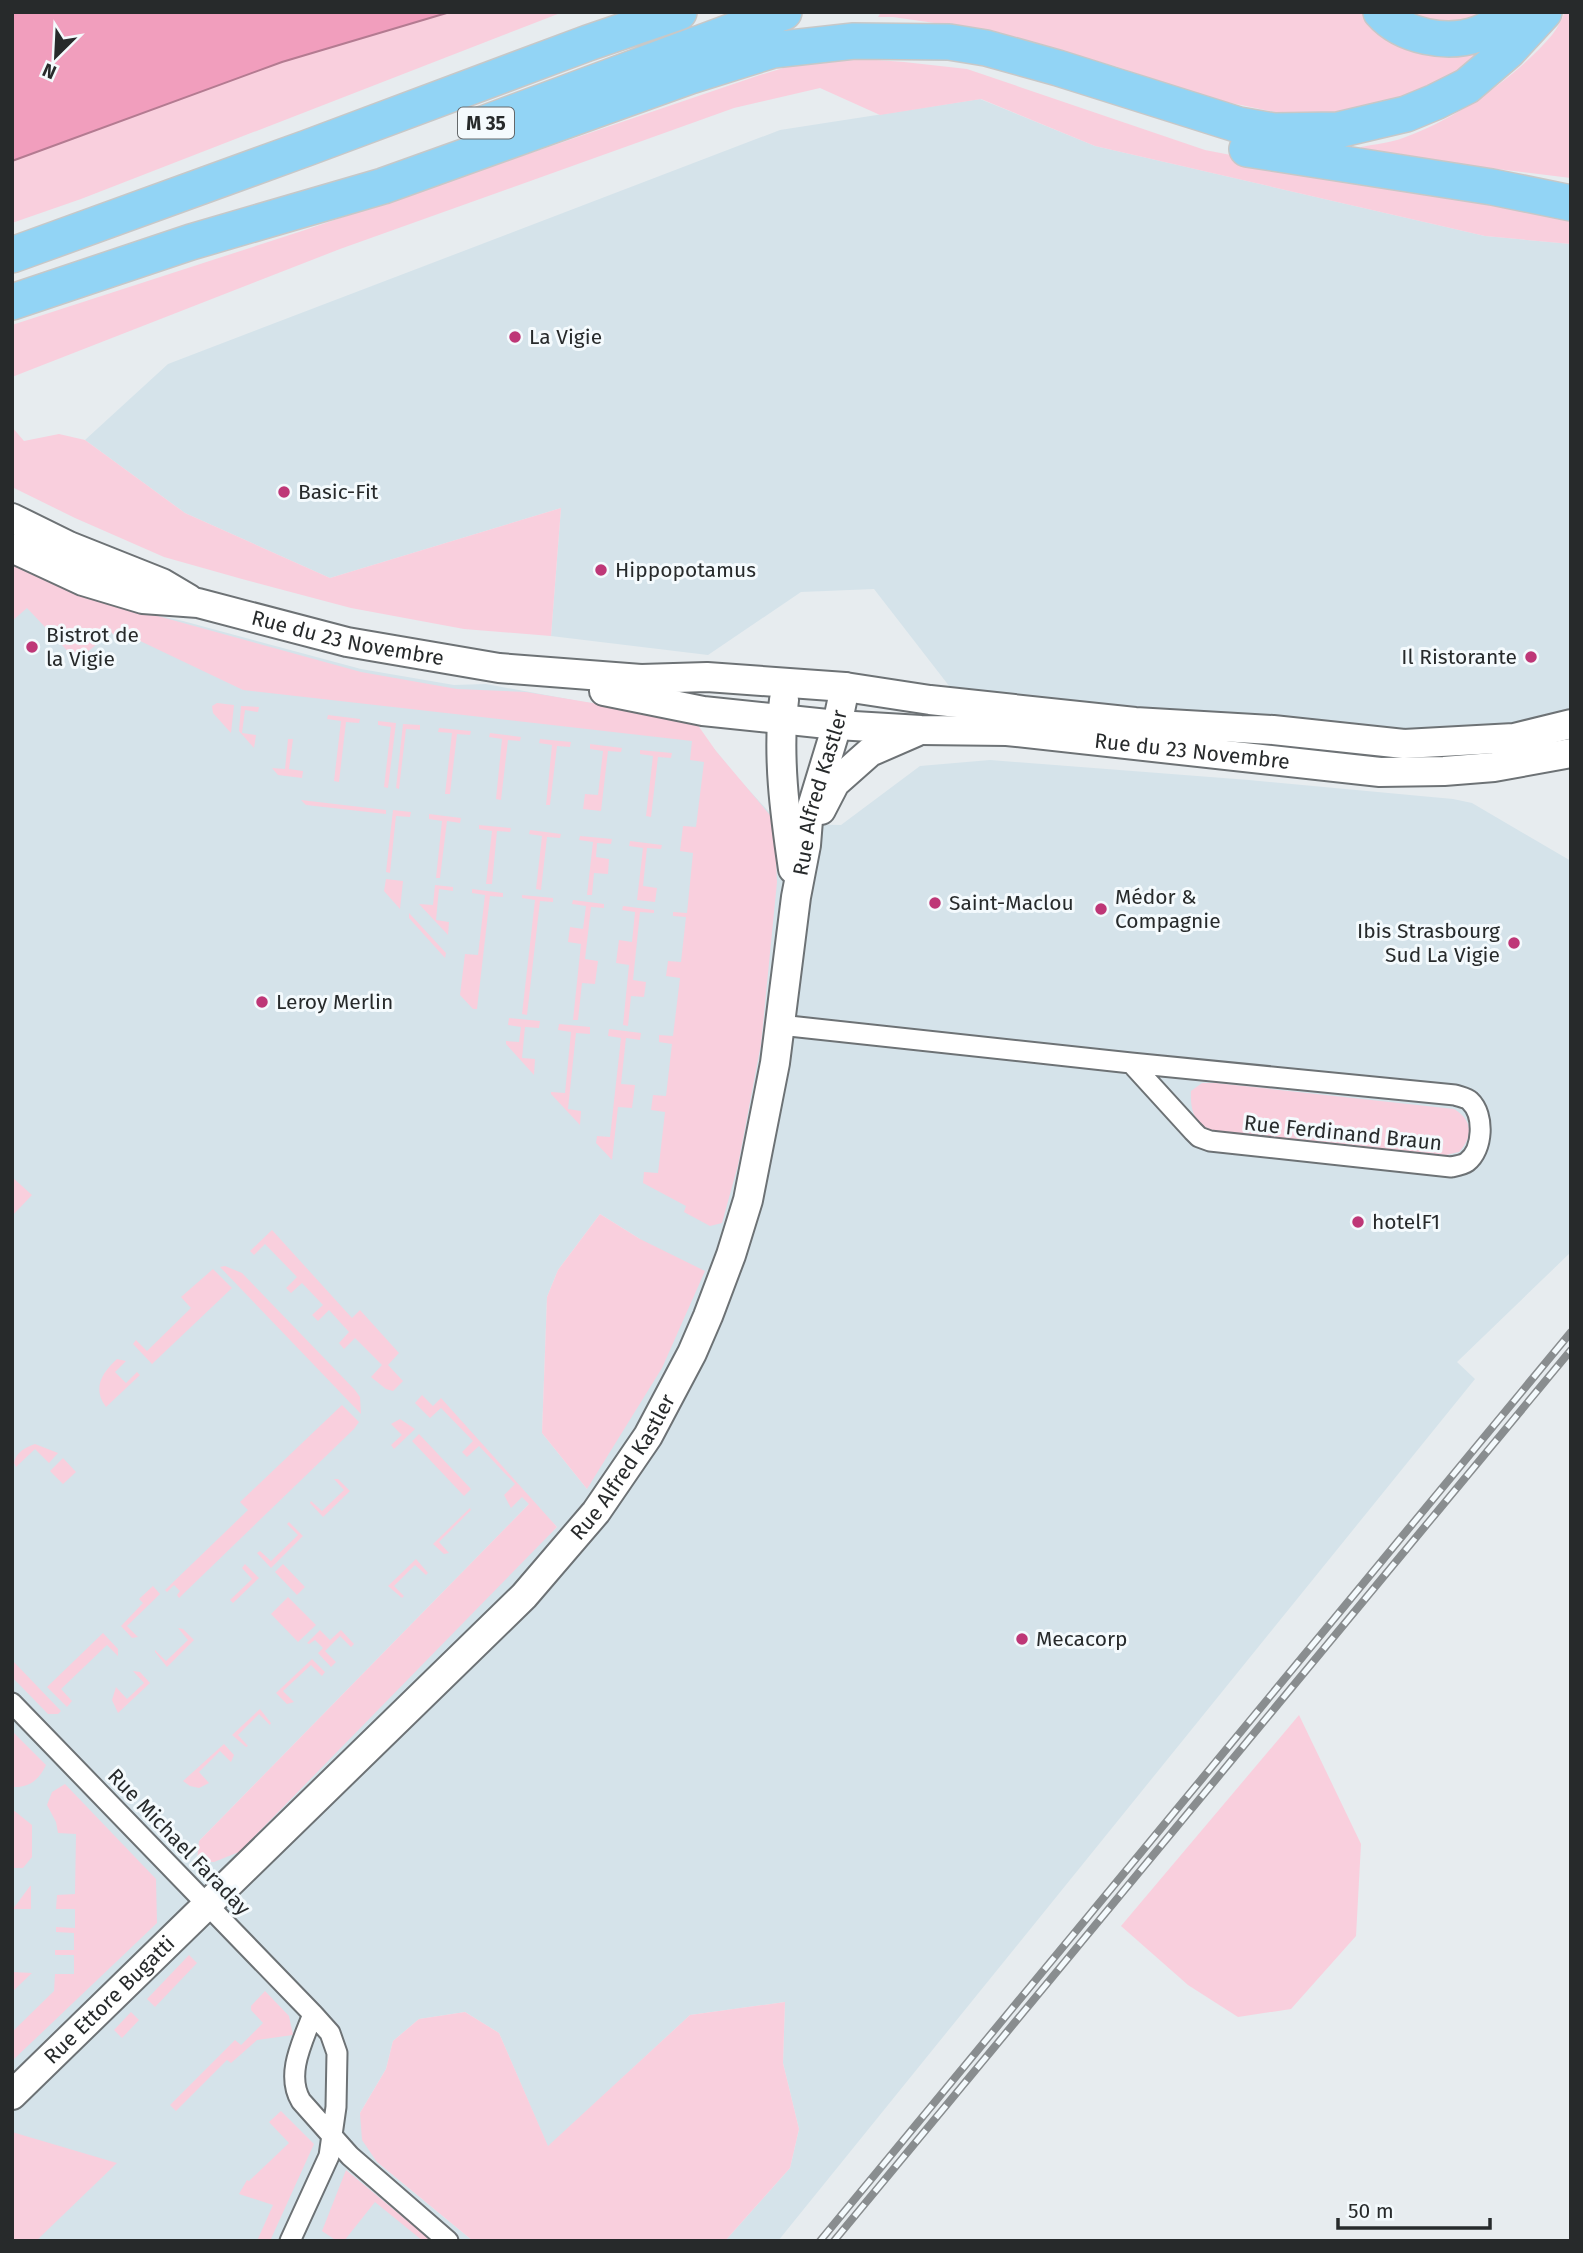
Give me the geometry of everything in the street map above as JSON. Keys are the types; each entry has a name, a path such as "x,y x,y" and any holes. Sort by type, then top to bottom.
{"highway":[{"name":"M 35","path":"12,255 679,12"},
{"name":"M 35","path":"12,302 191,242 318,186 784,12"},
{"path":"1381,12 1405,30 1430,37 1454,38 1479,34 1509,12"},
{"path":"191,242 383,186 690,76 773,50 854,41 949,42 986,48 1058,68 1239,125 1274,131 1338,130 1406,114 1467,86 1508,51 1544,12"},
{"path":"918,41 1226,145 1460,182 1571,203"},
{"path":"1460,182 1508,181 1571,191"}],"main road":[{"name":"Rue du 23 Novembre","path":"12,518 92,556 162,583 198,603"},
{"name":"Rue du 23 Novembre","path":"12,548 83,582 143,599 198,603 347,642 499,668 695,709 837,725 1007,731 1380,772 1494,767 1571,753"},
{"name":"Rue du 23 Novembre","path":"499,668 641,679 708,677 845,687 930,700 1135,722 1273,730 1404,744 1514,738 1571,724"},
{"name":"Rue Alfred Kastler","path":"786,684 782,719 786,818 796,897"},
{"name":"Rue Alfred Kastler","path":"208,1904 524,1595 580,1532 627,1468 662,1411 708,1316 748,1200 772,1076 808,820 837,725 845,687"},
{"path":"806,845 835,783 870,752 921,730"},
{"name":"Rue Ettore Bugatti","path":"12,2095 208,1904"}],"street":[{"name":"Rue Ferdinand Braun","path":"780,1025 1455,1095 1469,1099 1476,1108 1480,1120 1477,1148 1469,1161 1451,1167 1210,1141 1199,1137 1131,1063"},
{"name":"Rue Michael Faraday","path":"12,1703 330,2033 337,2053 338,2074 333,2137 329,2156 290,2241"},
{"path":"313,2014 295,2068 293,2085 301,2101 350,2156 448,2241"}],"shaded area":[{"path":"12,12 450,12 282,62 12,161"},
{"path":"450,12 563,12 81,199 12,223 12,161 282,62"},
{"path":"881,12 1362,12 1385,35 1488,44 1453,74 1408,98 1333,115 1275,112 1212,99 1118,67 1032,42 962,27 878,17"},
{"path":"1405,12 1490,12 1456,22 1439,22"},
{"path":"1565,12 1571,12 1571,178 1361,152 1361,147 1398,140 1423,130 1484,96 1537,51 1554,33"},
{"path":"850,58 967,69 1205,150 1571,213 1571,244 1485,236 1095,146 981,99 880,115 820,88 734,108 340,249 12,377 12,325 302,231 760,75 803,62"},
{"path":"980,99 1095,146 1485,236 1571,244 1571,738 1524,747 953,691 874,589 801,592 708,655 551,636 561,508 330,578 185,513 85,440 168,364 780,130"},
{"path":"12,427 24,441 59,434 85,440 185,513 330,578 561,508 551,636 464,629 351,608 164,557 12,487"},
{"path":"12,564 85,596 361,672 457,689 526,692 665,715 697,724 774,820 777,882 761,1044 738,1165 722,1223 710,1226 684,1212 686,1206 643,1183 644,1172 658,1173 665,1112 651,1110 653,1095 666,1096 672,1044 659,1042 659,1035 673,1036 680,978 666,976 668,961 681,962 686,917 673,916 673,912 687,913 693,853 680,851 683,826 696,827 704,762 690,760 692,741 243,690 136,639 121,642 111,632 77,661 27,608 12,621"},
{"path":"12,593 98,602 183,621 361,669 454,685 486,684 692,722 780,824 841,825 920,766 990,760 1453,799 1472,803 1571,861 1571,1252 1457,1362 1475,1379 778,2241 725,2241 790,2168 799,2129 783,2063 785,2002 690,2015 548,2147 499,2033 465,2012 419,2019 393,2041 386,2069 360,2113 377,2162 473,2241 12,2241","holes":["600,1214 640,1239 587,1489 542,1433 547,1297 558,1270","532,1501 557,1527 197,1861 199,1841"]},
{"path":"217,703 234,705 231,733 213,713 212,706"},
{"path":"241,706 259,707 258,712 245,710 242,733 256,735 254,748 239,731"},
{"path":"328,715 360,719 359,723 346,722 339,782 334,781 341,721 327,719"},
{"path":"378,721 396,723 388,788 384,787 391,727 378,725"},
{"path":"403,724 420,725 420,730 406,729 399,789 396,788"},
{"path":"439,728 471,731 470,735 457,734 450,794 445,794 452,733 438,732"},
{"path":"490,733 521,737 520,741 508,740 501,800 496,799 502,739 489,737"},
{"path":"288,739 293,739 289,769 303,771 302,778 278,775 272,768 285,769"},
{"path":"540,739 571,742 570,747 557,746 550,805 546,805 552,745 539,743"},
{"path":"590,744 622,748 621,752 608,751 601,811 583,809 585,794 598,795 603,751 590,749"},
{"path":"640,750 672,753 671,758 658,757 651,817 646,816 653,756 640,754"},
{"path":"301,800 386,810 386,814 306,805"},
{"path":"393,810 411,812 410,817 396,816 390,873 386,872"},
{"path":"429,814 461,818 460,823 447,821 440,878 436,878 442,821 429,819"},
{"path":"479,825 511,828 510,832 497,831 492,884 486,884 492,831 479,829"},
{"path":"530,830 561,834 560,838 547,837 541,890 536,889 542,836 529,834"},
{"path":"580,836 612,839 611,844 597,843 596,857 609,859 608,874 594,873 592,895 587,895 593,842 579,840"},
{"path":"630,841 662,845 661,849 647,848 643,886 657,888 655,902 637,900 643,848 629,846"},
{"path":"386,879 403,881 400,909 384,891"},
{"path":"435,885 453,887 453,891 439,889 436,920 449,922 448,935 419,904 433,905"},
{"path":"472,889 503,893 503,897 490,896 477,1009 473,1009 460,995 465,954 478,955 485,895 472,893"},
{"path":"522,895 553,898 553,902 540,901 527,1015 522,1014 535,900 522,898"},
{"path":"573,900 604,904 604,908 591,907 585,959 598,961 595,984 582,983 578,1020 573,1020 581,944 568,942 570,927 583,929 586,906 572,904"},
{"path":"623,906 654,910 654,913 640,912 633,980 646,982 644,997 631,996 628,1026 623,1025 629,965 616,963 619,940 632,942 635,912 622,910"},
{"path":"409,913 446,953 445,958 409,918"},
{"path":"509,1018 540,1021 539,1028 525,1027 522,1058 535,1059 534,1075 506,1044 506,1041 519,1042 521,1027 508,1025"},
{"path":"559,1024 590,1027 590,1034 576,1033 568,1109 581,1111 580,1125 551,1094 565,1093 571,1032 558,1030"},
{"path":"609,1029 641,1033 640,1040 626,1038 621,1084 635,1085 632,1108 618,1107 612,1160 596,1143 597,1136 610,1137 621,1038 608,1036"},
{"path":"1202,1083 1454,1109 1468,1123 1469,1135 1459,1152 1446,1155 1216,1132 1203,1126 1193,1111 1191,1091"},
{"path":"12,1177 32,1195 12,1216"},
{"path":"600,1214 640,1239 705,1271 662,1368 587,1489 542,1433 547,1297 558,1270"},
{"path":"272,1230 352,1318 360,1310 399,1353 388,1365 403,1381 393,1391 371,1377 382,1365 355,1338 344,1349 339,1343 349,1332 329,1310 318,1321 312,1315 323,1305 302,1283 291,1293 286,1288 297,1277 265,1244 254,1255 250,1251"},
{"path":"225,1266 242,1273 355,1390 360,1397 361,1414 220,1267"},
{"path":"213,1269 232,1288 152,1364 133,1344 136,1340 147,1351 191,1308 181,1297"},
{"path":"117,1359 126,1361 115,1372 126,1383 137,1372 140,1375 106,1407 99,1387 103,1375"},
{"path":"422,1395 433,1406 441,1398 557,1527 239,1852 214,1862 197,1861 199,1841 529,1504 522,1497 511,1508 504,1495 515,1484 479,1446 467,1457 462,1452 473,1441 441,1408 430,1418 415,1403"},
{"path":"342,1405 359,1422 354,1429 179,1598 177,1595 180,1591 174,1585 167,1592 165,1590 248,1510 240,1502"},
{"path":"400,1419 415,1429 394,1449 391,1445 402,1435 391,1424"},
{"path":"419,1434 471,1489 464,1496 412,1441"},
{"path":"35,1444 58,1453 49,1463 35,1449 16,1467 14,1463 19,1453"},
{"path":"63,1458 76,1472 63,1484 50,1471"},
{"path":"334,1479 338,1479 350,1491 323,1517 310,1503 311,1501 322,1511 344,1490"},
{"path":"470,1508 439,1542 449,1553 444,1554 433,1544"},
{"path":"289,1522 303,1536 271,1568 257,1553 260,1551 271,1561 298,1535 287,1524"},
{"path":"416,1559 428,1573 426,1575 415,1565 394,1586 404,1596 402,1598 388,1586"},
{"path":"245,1564 259,1578 233,1603 230,1600 252,1579 242,1568"},
{"path":"283,1564 305,1587 297,1595 275,1572"},
{"path":"153,1586 160,1594 127,1626 138,1637 132,1638 121,1626 143,1603 139,1599"},
{"path":"288,1597 316,1625 298,1642 271,1614"},
{"path":"178,1628 183,1629 194,1640 167,1667 155,1650 166,1661 188,1640"},
{"path":"320,1630 330,1640 341,1630 354,1644 351,1647 340,1636 325,1651 336,1662 331,1667 318,1653 323,1648 315,1640 307,1643"},
{"path":"103,1633 118,1649 118,1656 107,1645 61,1689 72,1701 67,1707 47,1687"},
{"path":"312,1659 325,1672 322,1676 311,1665 283,1691 294,1702 287,1704 276,1693"},
{"path":"12,1660 61,1711 58,1714 48,1714 12,1677"},
{"path":"133,1671 140,1672 150,1683 118,1713 112,1700 116,1687 127,1699 144,1683"},
{"path":"260,1709 271,1723 270,1725 259,1714 238,1735 248,1746 246,1747 232,1735"},
{"path":"1299,1715 1361,1844 1356,1936 1291,2009 1238,2017 1188,1985 1121,1926"},
{"path":"12,1731 46,1765 33,1782 18,1787 12,1787"},
{"path":"224,1744 234,1755 231,1762 220,1751 199,1772 209,1783 199,1788 183,1781"},
{"path":"65,1784 156,1879 157,1923 12,2061 12,2032 54,1991 55,1974 74,1974 74,1955 55,1955 55,1950 74,1950 74,1933 56,1932 56,1927 75,1928 75,1909 56,1909 57,1895 75,1894 76,1834 58,1833 56,1822 47,1805 52,1792"},
{"path":"12,1809 32,1825 32,1857 23,1868 12,1868"},
{"path":"30,1886 31,1909 13,1909"},
{"path":"189,1955 197,1963 155,2007 147,1999"},
{"path":"12,1972 32,1973 12,1992"},
{"path":"265,1991 289,2016 293,2035 257,2040 231,2063 227,2060 176,2111 170,2105 235,2040 241,2045 263,2023 251,2010 251,2006"},
{"path":"785,2002 783,2063 799,2129 790,2168 725,2241 473,2241 377,2162 362,2140 360,2113 386,2069 393,2041 419,2019 465,2012 499,2033 548,2146 690,2015"},
{"path":"131,2012 139,2020 122,2038 114,2030"},
{"path":"281,2111 314,2144 270,2241 257,2241 273,2205 239,2194 247,2180 289,2143 269,2122"},
{"path":"12,2132 117,2163 36,2241 12,2241"},
{"path":"346,2170 432,2241 423,2241 375,2202 344,2241 337,2241 322,2231"}],"railway":[{"path":"820,2241 1571,1332"},
{"path":"834,2241 1571,1350"}],"place":[{"name":"La Vigie","path":"515,337"},
{"name":"Basic-Fit","path":"284,492"},
{"name":"Hippopotamus","path":"601,570"},
{"name":"Bistrot de la Vigie","path":"32,647"},
{"name":"Il Ristorante","path":"1531,657"},
{"name":"Saint-Maclou","path":"935,903"},
{"name":"Médor & Compagnie","path":"1101,909"},
{"name":"Ibis Strasbourg Sud La Vigie","path":"1514,943"},
{"name":"Leroy Merlin","path":"262,1002"},
{"name":"hotelF1","path":"1358,1222"},
{"name":"Mecacorp","path":"1022,1639"}]}
